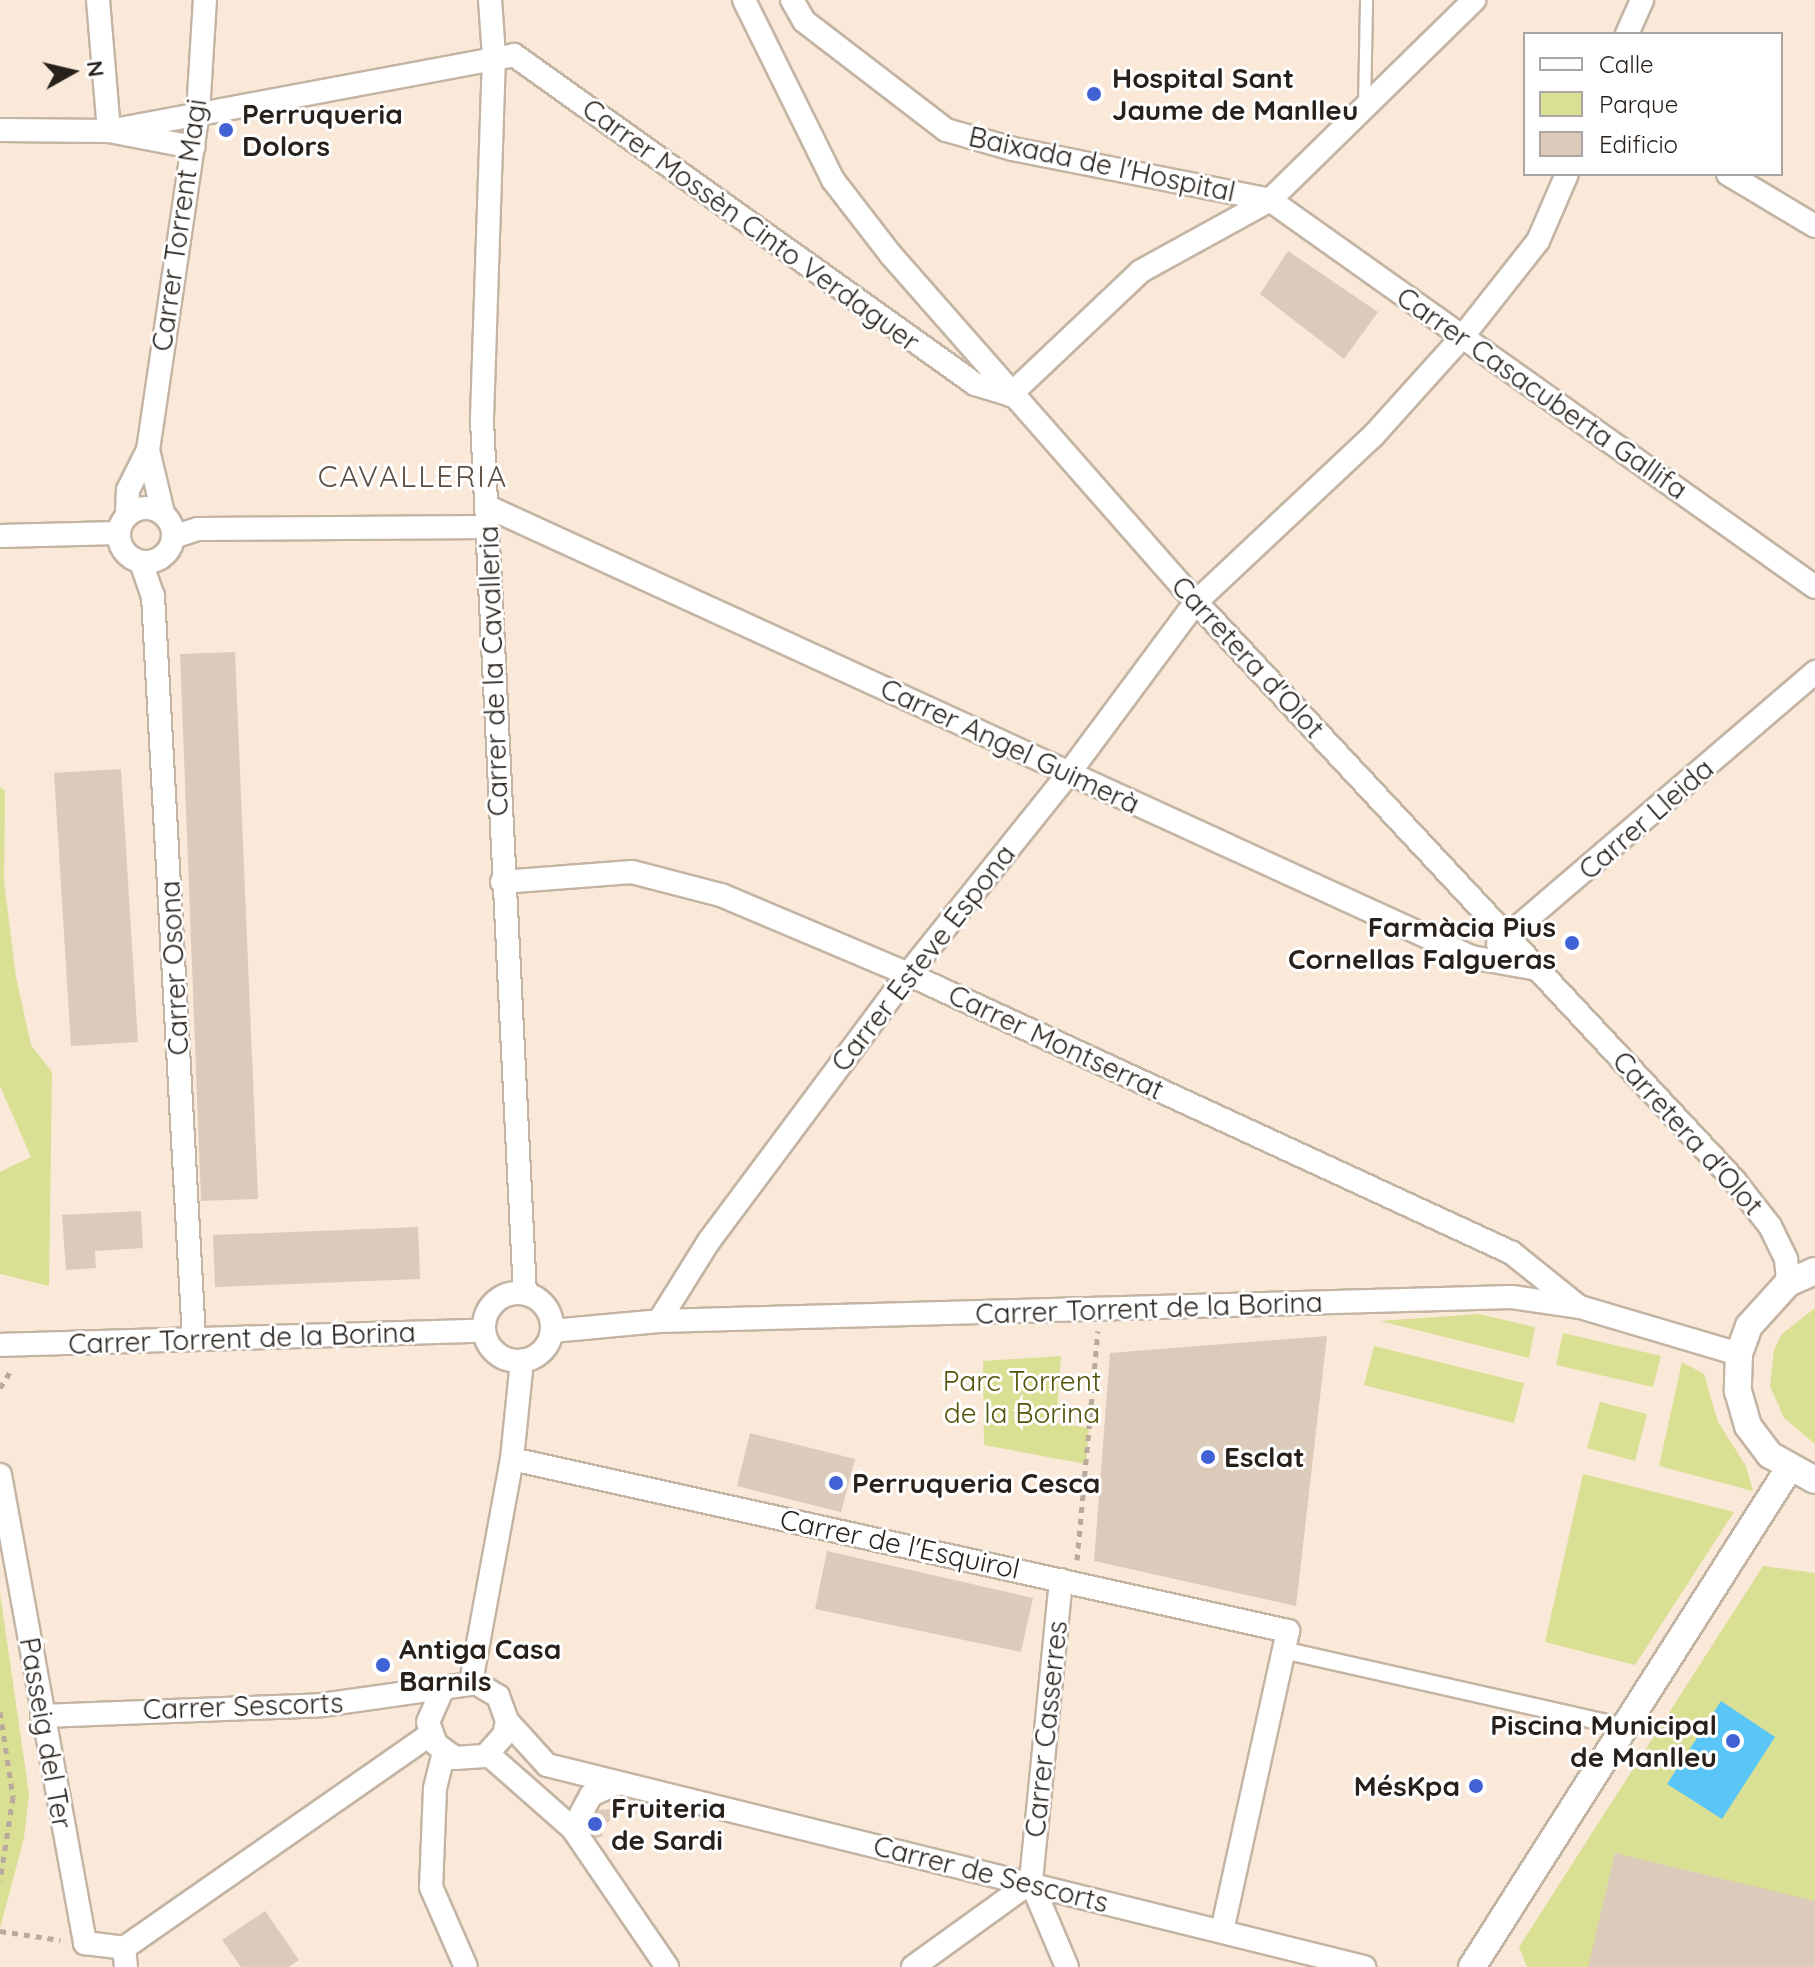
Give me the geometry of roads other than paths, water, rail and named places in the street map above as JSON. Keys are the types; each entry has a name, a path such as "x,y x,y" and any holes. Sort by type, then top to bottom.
{"street":[{"path":"98,0 109,131"},
{"name":"Carrer Torrent Magi","path":"123,524 128,490 148,450 198,113 205,0"},
{"name":"Carrer de la Cavalleria","path":"490,0 494,56 482,298 486,517 525,1293"},
{"name":"Carretera d'Olot","path":"744,0 833,180 1010,395 1196,602 1755,1206 1786,1259 1788,1283"},
{"name":"Baixada de l'Hospital","path":"792,0 804,21 946,130 1013,149 1270,200"},
{"path":"1010,395 1141,271 1270,200 1474,0"},
{"path":"1628,32 1642,0"},
{"name":"Carrer Mossèn Cinto Verdaguer","path":"494,56 514,55 975,384 1010,395"},
{"path":"109,131 494,56"},
{"path":"0,130 109,131 193,147"},
{"name":"Carrer Esteve Espona","path":"659,1321 709,1241 908,974 1069,773 1196,602 1373,436 1463,336 1538,241 1566,176"},
{"path":"1731,176 1815,226"},
{"name":"Carrer Casacuberta Gallifa","path":"1270,200 1815,587"},
{"name":"Carrer Torrent Magi","path":"148,450 163,513"},
{"path":"0,536 123,524 144,508 163,513 169,545"},
{"path":"123,524 124,552 141,562 198,529 486,517"},
{"name":"Carrer Angel Guimerà","path":"486,517 1069,773 1471,957 1538,969"},
{"name":"Carrer Osona","path":"153,596 169,545"},
{"name":"Carrer Osona","path":"141,562 153,596 194,1339"},
{"name":"Carrer Lleida","path":"1471,957 1510,939 1815,672"},
{"name":"Carrer Montserrat","path":"502,882 632,872 663,877 721,895 908,974 1512,1253 1580,1307"},
{"path":"1815,1271 1788,1283 1765,1302 1739,1354 1738,1391 1748,1426 1788,1470 1815,1480"},
{"path":"525,1293 543,1303 552,1331 545,1348 522,1361 493,1350 484,1331 495,1302 525,1293"},
{"name":"Carrer Torrent de la Borina","path":"552,1331 659,1321 1512,1297 1580,1307 1739,1354"},
{"name":"Carrer Torrent de la Borina","path":"0,1345 484,1331"},
{"path":"471,1682 512,1459 522,1361"},
{"name":"Carrer de l'Esquirol","path":"512,1459 1061,1580 1286,1640"},
{"path":"1472,1967 1788,1470"},
{"name":"Passeig del Ter","path":"0,1475 85,1943 125,1957"},
{"name":"Carrer Casserres","path":"1061,1580 1031,1882 1067,1967"},
{"path":"1222,1931 1286,1640 1624,1727"},
{"path":"471,1682 485,1685 498,1696 507,1721 504,1735 488,1754 467,1760 444,1752 431,1734 430,1710 442,1691 471,1682"},
{"name":"Carrer Sescorts","path":"42,1716 322,1705 442,1691"},
{"name":"Carrer de Sescorts","path":"507,1721 547,1765 1031,1882 1364,1967"},
{"path":"125,1957 431,1734"},
{"path":"444,1752 435,1789 431,1887 466,1967"},
{"path":"488,1754 573,1829 667,1967"},
{"path":"573,1829 591,1795 618,1783"},
{"path":"913,1967 1031,1882"}],"lane":[{"path":"1364,107 1366,0"}],"water":[{"path":"1721,1701 1775,1737 1722,1819 1667,1784"}],"place":[{"name":"Hospital Sant Jaume de Manlleu","path":"1094,94"},
{"name":"Perruqueria Dolors","path":"226,130"},
{"name":"Farmàcia Pius Cornellas Falgueras","path":"1572,943"},
{"name":"Esclat","path":"1208,1457"},
{"name":"Perruqueria Cesca","path":"836,1483"},
{"name":"Antiga Casa Barnils","path":"383,1665"},
{"name":"Piscina Municipal de Manlleu","path":"1733,1741"},
{"name":"MésKpa","path":"1476,1786"},
{"name":"Fruiteria de Sardi","path":"595,1824"}],"district":[{"name":"CAVALLERIA","path":"413,476"}],"park label":[{"name":"Parc Torrent de la Borina","path":"1022,1397"}]}
